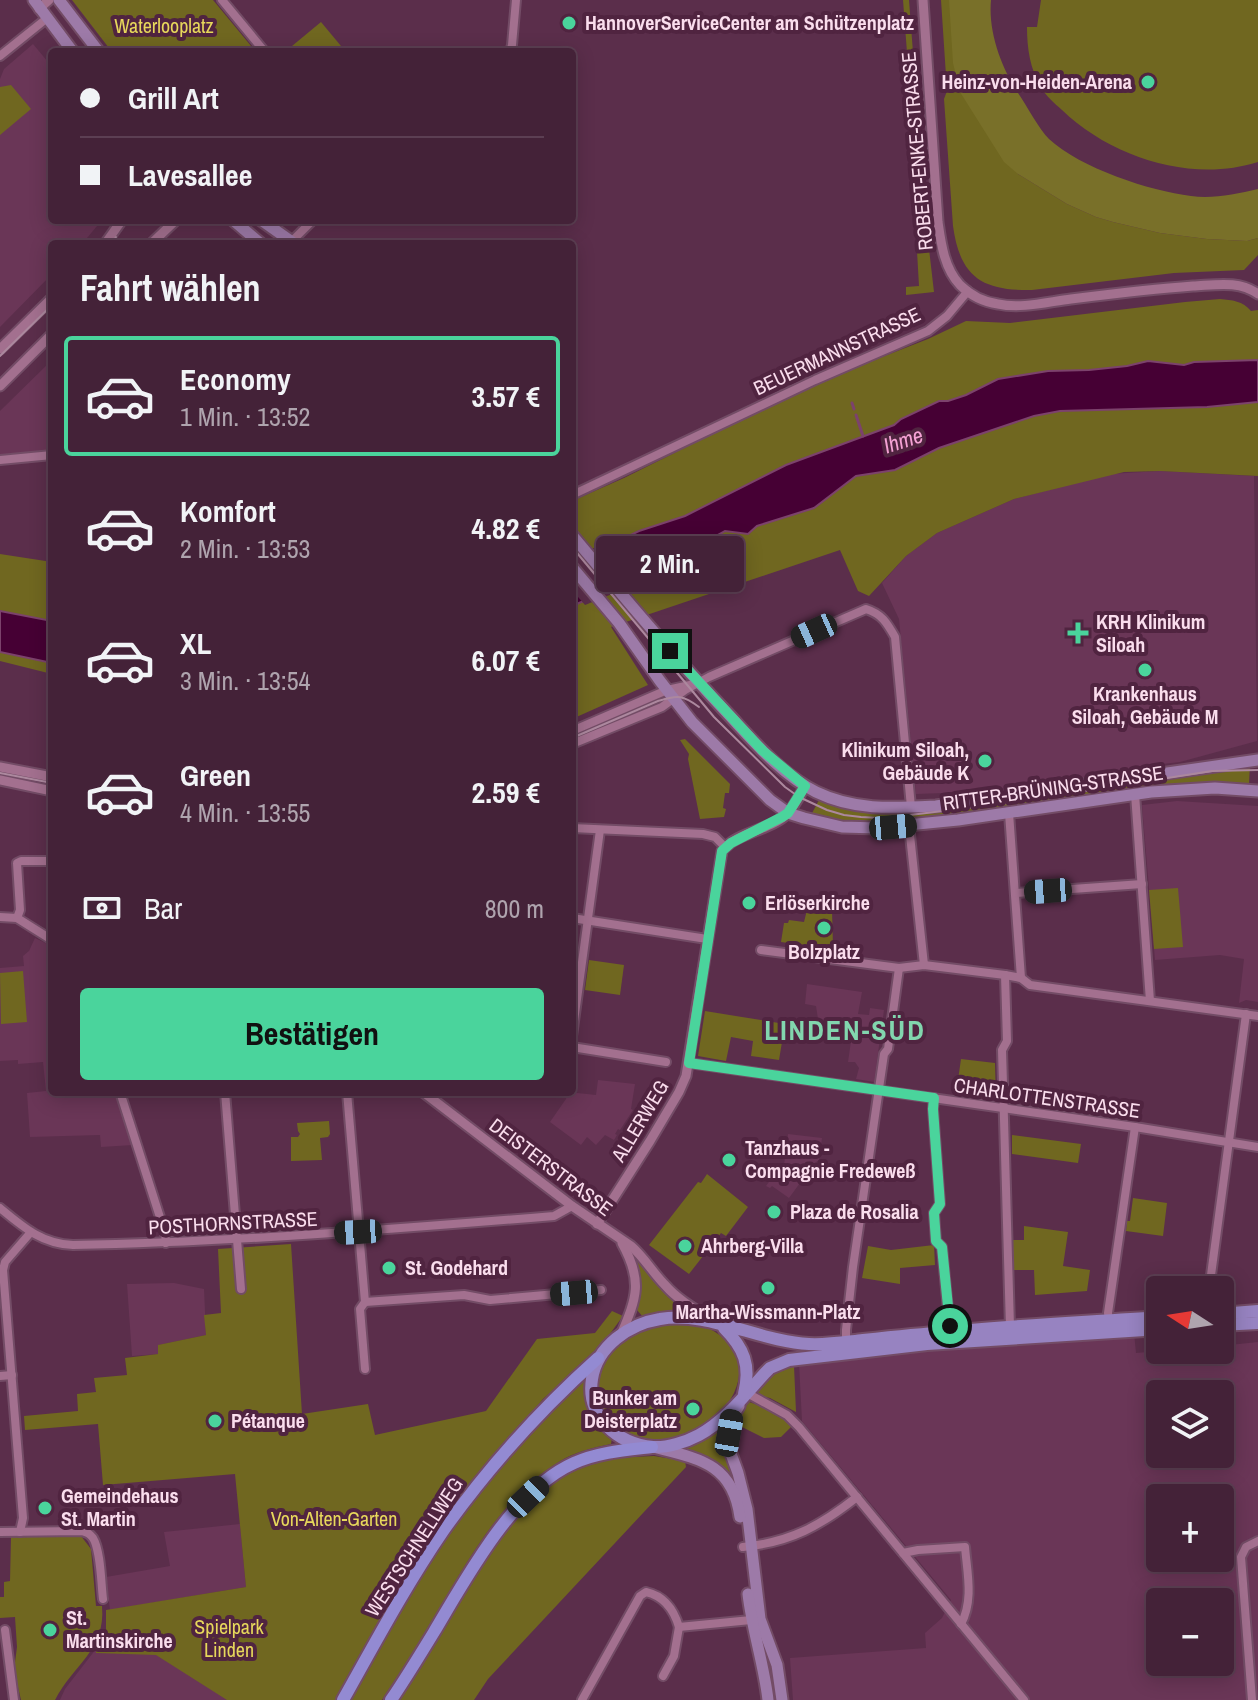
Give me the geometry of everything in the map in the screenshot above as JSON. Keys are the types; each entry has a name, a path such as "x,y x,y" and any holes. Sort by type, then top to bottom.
{"highway":[{"name":"WESTSCHNELLWEG","path":"343,1700 443,1532 534,1421 598,1358"},
{"path":"391,1700 466,1577 509,1519 535,1491 564,1468 585,1459 652,1447"}],"main road":[{"path":"59,0 96,48"},
{"path":"40,9 70,48"},
{"path":"238,224 256,240"},
{"path":"266,224 288,240"},
{"name":"RITTER-BRÜNING-STRASSE","path":"576,540 698,682 763,751 805,786 829,797 858,805 911,807 984,800 1258,760"},
{"name":"RITTER-BRÜNING-STRASSE","path":"576,572 619,623 692,722 738,770 788,813 842,827 877,828 1182,789 1258,791"},
{"path":"1234,1313 1258,1311"},
{"path":"782,1700 777,1665 760,1619 747,1546 732,1488 720,1472 703,1461 632,1441 602,1423 590,1392 598,1358 621,1335 649,1321 672,1317 808,1344 1146,1318"},
{"path":"1234,1324 1258,1323"},
{"path":"722,1326 738,1342 746,1361 745,1395 732,1417 729,1440 742,1488 751,1620 763,1663 768,1700"},
{"path":"652,1447 697,1437 714,1425 770,1368 789,1360 927,1344 1146,1330"}],"street":[{"path":"0,56 49,0"},
{"path":"222,0 262,48"},
{"path":"511,48 516,0"},
{"name":"ROBERT-ENKE-STRASSE","path":"923,0 941,237 953,276 968,291"},
{"path":"155,240 172,224"},
{"path":"295,240 309,224"},
{"path":"968,291 987,302 1019,306 1220,284 1243,286 1258,294"},
{"name":"BEUERMANNSTRASSE","path":"576,493 815,380 928,331 947,316 968,291"},
{"path":"0,349 48,302"},
{"path":"0,386 48,338"},
{"path":"0,460 48,455"},
{"path":"576,729 670,694 866,609 876,612 885,620 895,637 911,807"},
{"path":"576,742 662,707 670,694"},
{"path":"0,767 48,776"},
{"path":"0,780 48,790"},
{"path":"576,828 711,835 725,847 788,813 805,786"},
{"path":"1135,794 1150,1001"},
{"path":"1009,813 1021,978"},
{"path":"909,826 924,965"},
{"path":"576,1009 600,830"},
{"name":"ALLERWEG","path":"597,1224 686,1076 720,858 725,847"},
{"path":"17,918 20,910 17,863 48,861"},
{"path":"1016,893 1142,884"},
{"path":"0,917 17,918 48,937"},
{"path":"576,919 707,939"},
{"path":"761,950 899,968 924,965 1005,975 1021,978 1030,985 1258,1016"},
{"path":"846,1342 853,1267 899,968"},
{"path":"1005,975 1007,1041 1002,1050 1010,1327"},
{"path":"1211,1276 1246,1014"},
{"path":"576,1048 666,1062"},
{"name":"CHARLOTTENSTRASSE","path":"689,1063 1258,1147"},
{"path":"121,1096 166,1243"},
{"path":"225,1096 241,1289"},
{"path":"347,1096 365,1302 360,1309 365,1369"},
{"name":"DEISTERSTRASSE","path":"428,1096 572,1206 638,1252 677,1297 722,1326"},
{"path":"934,1098 940,1204 934,1213 936,1241 942,1247 950,1331"},
{"path":"1109,1320 1135,1127"},
{"name":"POSTHORNSTRASSE","path":"0,1208 41,1239 61,1245 166,1243 358,1232 560,1214 572,1206"},
{"path":"20,1532 23,1518 3,1270 5,1262 31,1232"},
{"name":"DEISTERSTRASSE","path":"621,1240 633,1263 637,1285 633,1306 621,1335"},
{"path":"365,1302 464,1295 490,1300 601,1290"},
{"path":"0,1376 12,1375"},
{"path":"745,1395 787,1415 799,1427 1024,1700"},
{"path":"747,1546 799,1534 828,1519 857,1497"},
{"path":"0,1532 82,1531 89,1534 97,1550 103,1599"},
{"path":"1252,1700 1241,1557 1246,1547 1258,1541"},
{"path":"903,1553 965,1547 969,1596 967,1614 961,1624"},
{"path":"582,1700 640,1596 646,1592 666,1602 679,1627 674,1656 663,1676"},
{"path":"679,1627 751,1620"},
{"path":"5,1630 14,1700"}],"shaded area":[{"path":"949,0 991,0 994,36 1006,72 1041,129 1062,150 1116,176 1174,193 1208,197 1258,189 1258,238 1247,241 1207,239 1160,233 1113,222 1067,204 1018,174 1004,162 960,92 953,63"},
{"path":"33,44 48,62 48,224 99,224 85,240 48,240 48,278 0,327 0,79 4,69"},
{"path":"48,364 48,453 0,457 0,411"},
{"name":"KRH Klinikum Siloah","path":"1160,471 1254,476 1257,741 1180,762 999,791 916,794 899,619 882,583 906,556 937,533 1014,499 1110,474"},
{"path":"1177,801 1258,806 1258,1002 1246,1000 1239,1003 1244,959 1220,955 1155,960 1142,805"},
{"path":"35,938 48,944 48,1096 116,1096 133,1145 101,1147 100,1135 30,1137 27,1093 46,1091 43,1062 18,1064 18,1060 0,1061 0,968 24,966 23,956"},
{"path":"807,984 862,992 858,1014 869,1015 870,1008 884,1010 874,1082 856,1079 859,1068 855,1062 848,1062 852,1034 847,1029 820,1025 816,1006 805,1004"},
{"path":"598,1080 635,1084 633,1110 618,1129 614,1140 605,1135 596,1145 587,1137 581,1145 550,1122 567,1096 576,1096 576,1093 596,1095"},
{"path":"788,1134 822,1138 819,1160 807,1168 789,1198 772,1186 766,1186 784,1165"},
{"path":"174,1283 204,1289 206,1335 159,1345 159,1354 132,1356 127,1284"},
{"path":"1134,1333 1136,1353 1146,1352 1146,1364 1234,1364 1234,1345 1258,1342 1258,1700 793,1700 790,1658 926,1648 925,1633 942,1618 951,1600 802,1421 799,1363 1014,1341"},
{"path":"240,1524 246,1587 110,1610 106,1577 170,1566 164,1532"},
{"path":"157,1647 245,1700 60,1700 96,1649"}],"green space":[{"name":"Waterlooplatz","path":"72,0 213,0 253,48 109,48"},
{"path":"903,0 909,0 934,292 906,295 906,287 919,286"},
{"path":"941,0 950,0 1018,174 1067,204 1113,222 1160,233 1207,239 1247,241 1258,238 1258,255 1244,270 1174,273 1032,290 1000,288 976,278 961,258 953,226"},
{"name":"Heinz-von-Heiden-Arena","path":"1041,0 1258,0 1258,162 1233,168 1207,169 1154,162 1104,141 1082,127 1045,93 1032,66 1027,27 1037,27"},
{"path":"321,22 343,48 290,48"},
{"path":"11,85 31,109 0,135 0,87"},
{"path":"1220,299 1241,303 1251,311 1258,310 1258,476 1124,472 1014,499 937,533 906,556 869,596 858,591 840,550 611,627 648,685 576,717 576,499 813,384 966,321 1010,323"},
{"path":"0,554 48,561 48,673 0,661"},
{"path":"685,739 730,784 729,793 725,793 724,817 700,819 689,754 680,740"},
{"path":"1250,764 1249,784 1135,788 983,812 888,823 848,823 811,815 819,800 858,812 894,813"},
{"path":"1178,888 1183,947 1154,949 1149,890"},
{"path":"807,910 832,910 833,947 781,942 784,923 789,920 804,922"},
{"path":"589,960 624,965 620,995 585,990"},
{"path":"23,971 27,1022 1,1024 0,973"},
{"path":"705,1011 785,1024 779,1060 751,1056 753,1041 731,1037 726,1061 698,1056"},
{"path":"961,1059 995,1063 996,1100 956,1094"},
{"path":"329,1121 330,1134 320,1138 322,1160 291,1161 291,1137 300,1134 297,1123"},
{"path":"1012,1135 1081,1144 1078,1163 1012,1154"},
{"path":"707,1174 748,1207 726,1236 721,1233 689,1274 649,1245"},
{"path":"1133,1198 1167,1203 1163,1236 1126,1231"},
{"path":"1024,1226 1068,1232 1063,1266 1090,1270 1087,1291 1035,1295 1034,1270 1012,1270 1011,1240 1024,1240"},
{"name":"Von-Alten-Garten","path":"291,1244 302,1414 368,1404 375,1435 486,1411 537,1339 595,1333 612,1311 623,1316 596,1353 543,1399 418,1560 336,1700 227,1700 156,1655 96,1653 96,1649 106,1632 106,1610 246,1587 235,1474 103,1485 98,1424 25,1430 24,1416 78,1411 77,1394 96,1392 94,1378 127,1375 125,1358 158,1354 158,1345 206,1335 204,1315 221,1313 218,1249"},
{"path":"934,1245 935,1265 900,1268 900,1284 862,1278 868,1246 891,1250"},
{"path":"637,1257 665,1293 689,1311 687,1314 644,1318 637,1310 641,1284"},
{"path":"665,1323 703,1326 724,1338 737,1357 738,1380 726,1406 705,1426 679,1437 650,1439 622,1431 606,1419 598,1403 597,1380 600,1367 616,1346 639,1332"},
{"path":"794,1366 796,1412 770,1398 756,1395 771,1375"},
{"path":"587,1375 586,1393 590,1411 599,1426 612,1438 611,1444 565,1459 522,1491 475,1550 382,1700 350,1700 454,1523 546,1416"},
{"path":"749,1402 772,1411 793,1425 781,1437 764,1438 738,1425"},
{"path":"716,1431 723,1436 723,1451 730,1476 709,1459 683,1450"},
{"path":"654,1456 685,1461 686,1467 488,1679 474,1700 397,1700 473,1576 520,1515 545,1491 580,1467 601,1461"},
{"path":"81,1536 91,1549 96,1606 102,1606 99,1634 94,1646 55,1700 21,1700 14,1670 17,1647 15,1617 0,1618 4,1582 10,1581 11,1537"}],"water":[{"name":"Ihme","path":"1258,360 1258,402 1207,407 1060,411 1034,416 939,448 895,470 856,476 814,508 757,526 748,534 725,531 692,549 682,561 576,605 576,560 639,531 685,516 786,465 894,425 939,401 966,395 998,379 1048,371 1089,370 1148,361 1184,365"},
{"path":"0,611 48,620 48,662 0,652"}],"pier":[{"path":"599,546 632,586 585,605 576,595 576,555"}],"waterway":[{"path":"852,403 854,409"},
{"path":"856,415 863,436"}],"tram line":[{"path":"0,356 48,309"},
{"path":"576,552 714,717 785,787 827,810 879,818 1008,803 1212,771 1258,770"},
{"path":"576,736 665,699 680,697 699,707"},
{"path":"0,773 48,782"}],"place":[{"name":"HannoverServiceCenter am Schützenplatz","path":"569,23"},
{"name":"Heinz-von-Heiden-Arena","path":"1148,82"},
{"name":"KRH Klinikum Siloah","path":"1078,633"},
{"name":"Krankenhaus Siloah, Gebäude M","path":"1145,670"},
{"name":"Klinikum Siloah, Gebäude K","path":"985,761"},
{"name":"Erlöserkirche","path":"749,903"},
{"name":"Bolzplatz","path":"824,928"},
{"name":"Tanzhaus - Compagnie Fredeweß","path":"729,1160"},
{"name":"Plaza de Rosalia","path":"774,1212"},
{"name":"Ahrberg-Villa","path":"685,1246"},
{"name":"St. Godehard","path":"389,1268"},
{"name":"Martha-Wissmann-Platz","path":"768,1288"},
{"name":"Bunker am Deisterplatz","path":"693,1409"},
{"name":"Pétanque","path":"215,1421"},
{"name":"Gemeindehaus St. Martin","path":"45,1508"},
{"name":"St. Martinskirche","path":"50,1630"}],"district":[{"name":"LINDEN-SÜD","path":"845,1030"}],"route":[{"path":"670,651 763,751 805,786 788,813 731,843 722,851 689,1063 934,1098 940,1204 934,1213 936,1241 942,1247 950,1326"}],"park label":[{"name":"Spielpark Linden","path":"229,1638"}]}
